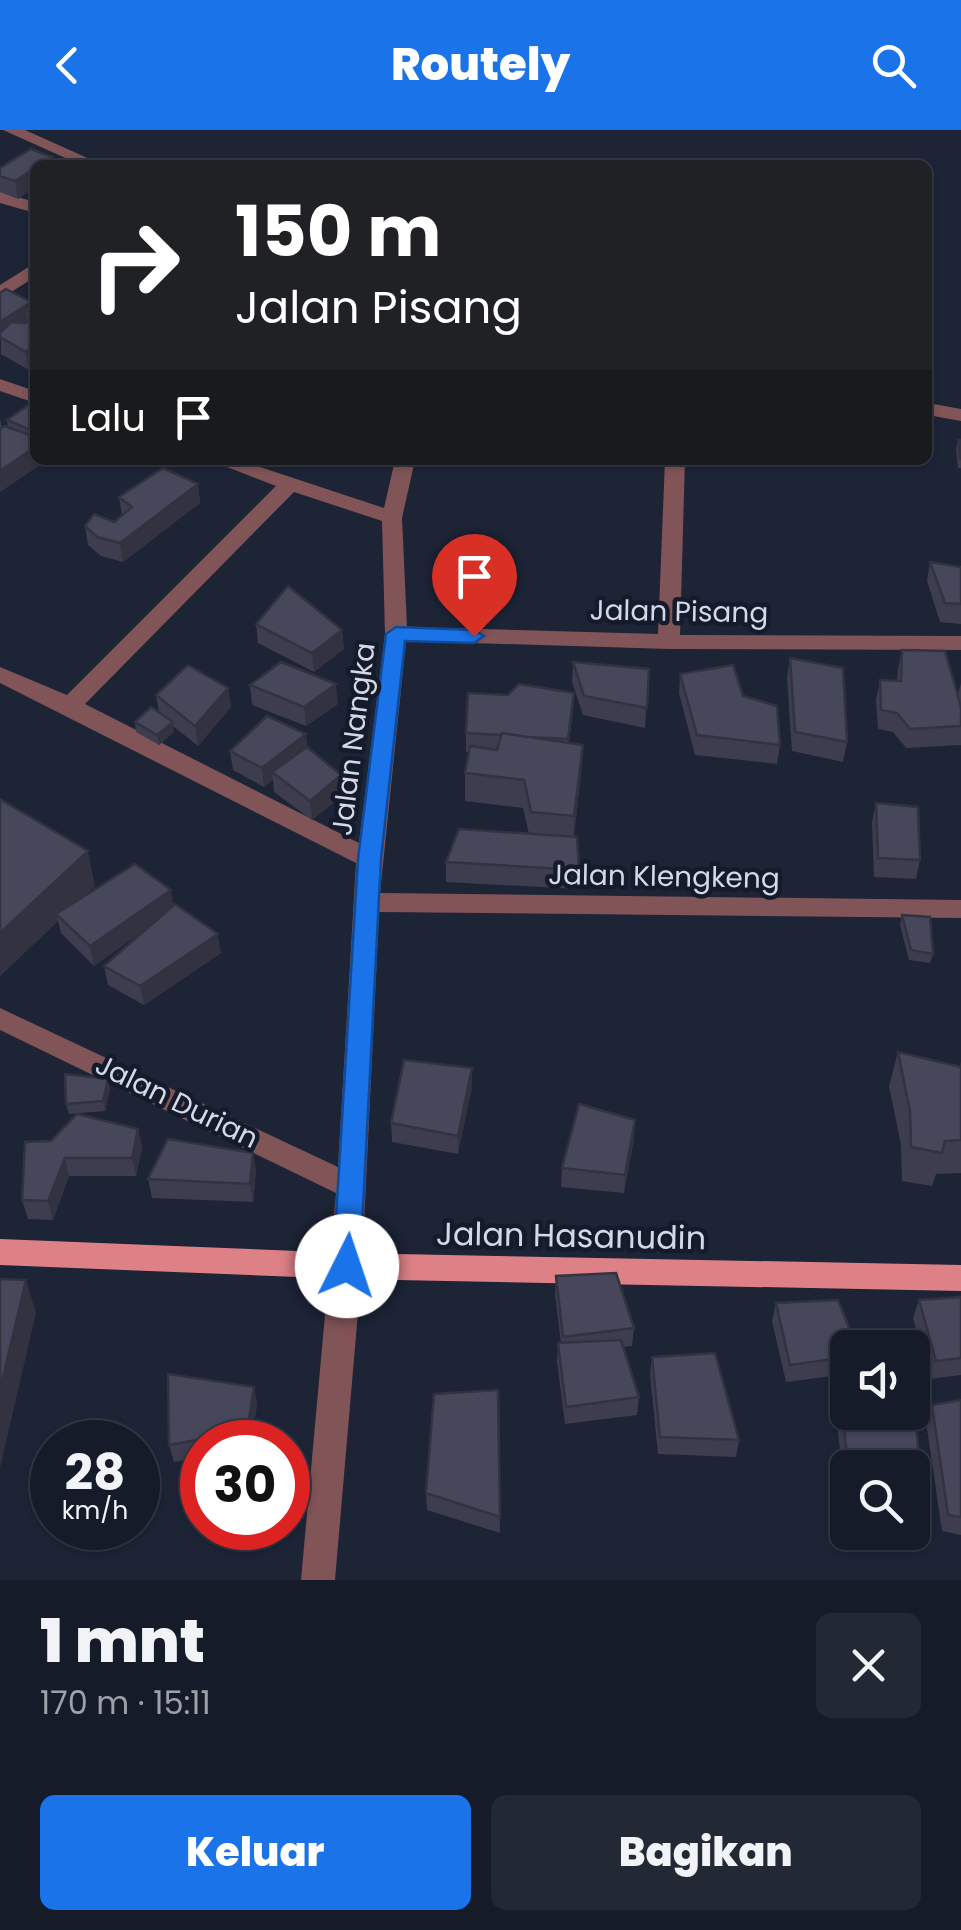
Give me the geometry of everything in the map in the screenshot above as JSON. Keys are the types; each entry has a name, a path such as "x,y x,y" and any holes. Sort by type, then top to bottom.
{"main road":[{"name":"Jalan Hasanudin","path":"0,1252 347,1266 961,1278"}],"street":[{"path":"11,130 83,160"},
{"path":"0,197 30,206"},
{"path":"0,294 30,272"},
{"path":"0,386 30,395"},
{"path":"932,410 961,415"},
{"path":"234,465 392,518"},
{"name":"Jalan Nangka","path":"318,1580 347,1266 369,859 396,634 392,518 404,465"},
{"path":"668,642 675,465"},
{"path":"70,706 290,484"},
{"name":"Jalan Pisang","path":"396,634 668,642 961,643"},
{"path":"0,674 369,859"},
{"name":"Jalan Klengkeng","path":"367,902 961,909"},
{"name":"Jalan Durian","path":"0,1018 352,1187"}],"building":[{"path":"31,149 52,157 30,160 30,171 15,181 0,176 0,168"},
{"path":"6,289 30,303 0,322 0,293"},
{"path":"30,320 30,348 26,352 0,337 11,322"},
{"path":"30,404 30,430 7,420"},
{"path":"5,426 30,435 30,450 0,471 0,429"},
{"path":"163,468 198,484 120,543 97,537 85,526 94,514 114,522 132,507 119,497"},
{"path":"930,562 961,567 961,604 945,603"},
{"path":"288,586 342,630 312,653 256,624"},
{"path":"902,650 945,651 961,707 961,726 910,729 897,713 881,710 880,680 901,681"},
{"path":"790,658 843,668 847,742 795,732"},
{"path":"281,662 336,684 304,707 250,685"},
{"path":"573,662 649,669 647,708 584,696"},
{"path":"188,665 228,688 195,726 156,695"},
{"path":"733,665 743,696 777,706 780,745 697,735 680,674"},
{"path":"519,684 574,693 568,739 466,733 468,693 508,695"},
{"path":"151,707 173,722 157,735 135,722"},
{"path":"267,716 306,734 262,768 230,751"},
{"path":"502,733 583,745 574,816 531,812 524,780 465,773 470,746 497,750"},
{"path":"307,747 341,775 310,801 272,772"},
{"path":"0,799 88,851 0,933"},
{"path":"876,803 918,807 920,860 878,858"},
{"path":"459,829 577,837 579,870 446,862"},
{"path":"135,864 171,890 90,946 56,914"},
{"path":"175,904 218,934 140,986 104,966"},
{"path":"902,915 930,917 933,954 911,950"},
{"path":"898,1052 961,1067 961,1140 945,1141 942,1153 911,1147 910,1111"},
{"path":"404,1060 472,1068 458,1136 391,1123"},
{"path":"65,1074 108,1079 103,1101 66,1104"},
{"path":"579,1104 635,1120 625,1175 562,1168"},
{"path":"77,1114 138,1129 132,1158 65,1158 48,1201 22,1200 25,1142 51,1141"},
{"path":"168,1139 253,1153 250,1184 148,1179"},
{"path":"616,1273 634,1328 563,1337 556,1276"},
{"path":"0,1279 26,1280 0,1390"},
{"path":"961,1297 961,1358 936,1361 919,1300"},
{"path":"838,1300 850,1330 830,1330 830,1359 790,1365 776,1303"},
{"path":"621,1340 639,1397 566,1407 558,1343"},
{"path":"715,1353 739,1440 660,1437 652,1357"},
{"path":"168,1374 254,1387 249,1420 180,1420 180,1443 169,1445"},
{"path":"498,1390 500,1517 426,1493 434,1394"},
{"path":"961,1400 961,1517 948,1515 932,1405"},
{"path":"844,1430 916,1430 918,1450 846,1450"}],"route":[{"path":"347,1266 369,859 396,634 474,636"}]}
